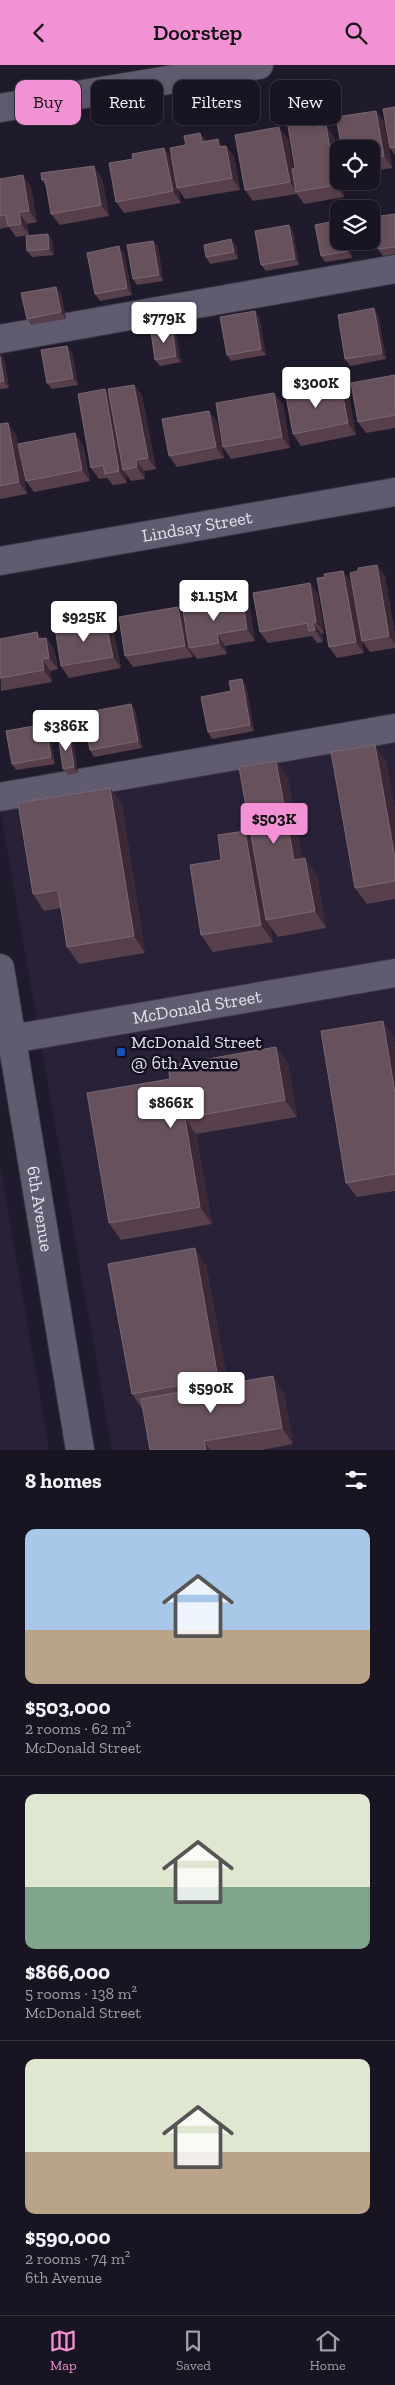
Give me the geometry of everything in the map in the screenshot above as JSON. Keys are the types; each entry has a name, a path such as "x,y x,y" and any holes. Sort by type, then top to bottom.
{"street":[{"path":"0,108 259,65"},
{"path":"0,339 395,269"},
{"name":"Lindsay Street","path":"0,561 395,492"},
{"path":"0,797 395,729"},
{"name":"6th Avenue","path":"0,968 6,1040 80,1450"},
{"name":"McDonald Street","path":"6,1040 395,973"}],"shaded area":[{"path":"395,740 395,1450 112,1450 0,809"},
{"path":"0,1163 49,1450 0,1450"}],"building":[{"path":"395,107 395,147 390,148 383,109"},
{"path":"376,111 384,156 380,157 380,140 340,140 338,125 341,125 341,116"},
{"path":"318,125 318,127 326,125 330,149 330,186 296,192 292,169 295,168 288,126"},
{"path":"279,127 290,182 245,190 235,135"},
{"path":"200,133 202,142 218,139 219,147 226,146 232,178 177,188 170,148 186,145 184,136"},
{"path":"164,148 173,191 116,202 109,163 133,159 132,154"},
{"path":"94,166 101,205 51,214 45,179 42,180 41,173"},
{"path":"23,175 29,211 19,212 21,224 8,226 6,215 0,216 0,179"},
{"path":"395,214 395,247 380,249 380,216"},
{"path":"330,222 330,250 348,251 321,256 315,225"},
{"path":"289,225 295,259 261,265 255,231"},
{"path":"48,234 49,249 27,251 26,236"},
{"path":"231,239 234,252 206,257 204,245"},
{"path":"153,241 159,275 133,279 127,245"},
{"path":"119,246 127,288 95,294 87,253"},
{"path":"56,287 61,312 27,319 21,293"},
{"path":"374,308 382,353 345,359 338,315"},
{"path":"255,311 261,349 227,355 220,317"},
{"path":"172,328 176,356 155,360 151,332"},
{"path":"67,346 73,378 47,383 41,350"},
{"path":"0,357 4,381 0,382"},
{"path":"395,375 395,415 358,422 351,383"},
{"path":"134,385 148,458 136,460 137,467 123,470 108,389"},
{"path":"341,386 348,423 293,434 286,396 295,394 294,388 301,387 302,393"},
{"path":"105,389 119,471 105,474 103,465 91,468 78,394"},
{"path":"274,393 282,437 223,447 216,403"},
{"path":"209,411 216,447 169,456 162,419"},
{"path":"8,423 19,482 0,486 0,424"},
{"path":"75,433 82,470 26,481 18,444"},
{"path":"377,565 389,636 362,641 350,573 358,571 358,568"},
{"path":"343,571 356,642 329,647 317,578 325,577 324,574"},
{"path":"310,583 316,622 313,622 315,630 309,631 307,623 260,632 253,593"},
{"path":"242,596 247,629 217,634 219,643 189,648 183,610 229,602 228,599"},
{"path":"178,607 185,646 125,656 119,617"},
{"path":"105,619 113,657 61,666 55,628"},
{"path":"37,632 38,639 46,638 49,658 42,659 44,670 0,678 0,639"},
{"path":"242,679 250,725 208,732 201,697 231,691 229,681"},
{"path":"131,704 138,741 90,750 83,713"},
{"path":"45,724 51,757 12,764 6,731"},
{"path":"69,735 74,767 63,769 58,736"},
{"path":"375,745 395,858 395,881 355,888 331,752"},
{"path":"276,761 294,860 305,858 315,911 266,920 239,767"},
{"path":"110,788 134,936 67,947 58,890 33,894 18,803"},
{"path":"245,831 261,925 201,935 190,865 221,860 218,835"},
{"path":"383,1021 395,1093 395,1174 346,1183 321,1031"},
{"path":"276,1047 285,1100 185,1118 200,1207 109,1223 87,1093 170,1079 168,1066"},
{"path":"195,1248 218,1378 132,1394 108,1264"},
{"path":"273,1376 282,1428 204,1441 206,1450 150,1450 141,1399"}],"place":[{"name":"McDonald Street @ 6th Avenue","path":"121,1052"}]}
